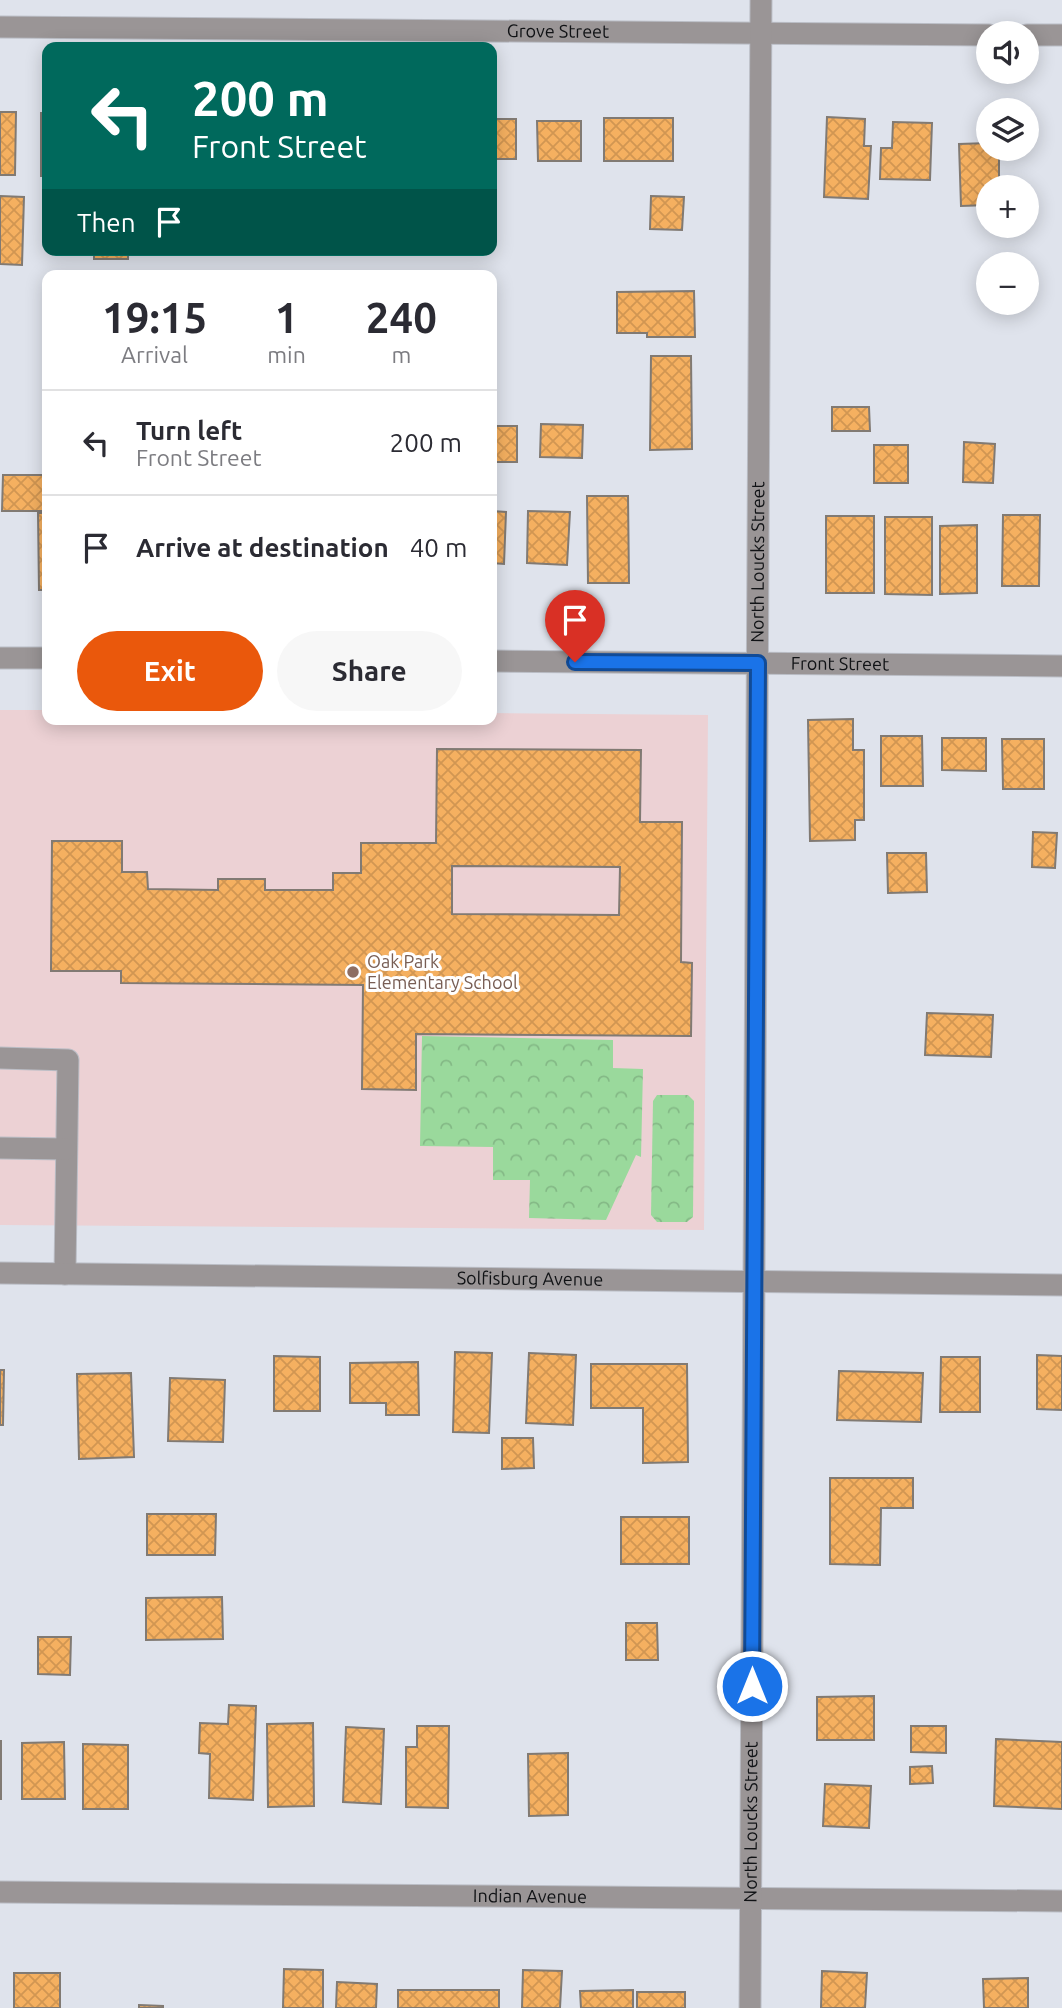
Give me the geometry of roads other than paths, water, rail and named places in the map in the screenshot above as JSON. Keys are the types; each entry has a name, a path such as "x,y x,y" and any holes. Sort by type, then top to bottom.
{"street":[{"name":"North Loucks Street","path":"750,2008 761,0"},
{"name":"Grove Street","path":"0,27 976,35"},
{"path":"1039,35 1062,35"},
{"path":"0,658 42,658"},
{"name":"Front Street","path":"497,662 1062,666"},
{"path":"0,1058 68,1060 65,1274"},
{"path":"0,1148 66,1149"},
{"name":"Solfisburg Avenue","path":"0,1273 1062,1285"},
{"name":"Indian Avenue","path":"0,1892 1062,1901"}],"place":[{"name":"Oak Park Elementary School","path":"353,972"}]}
